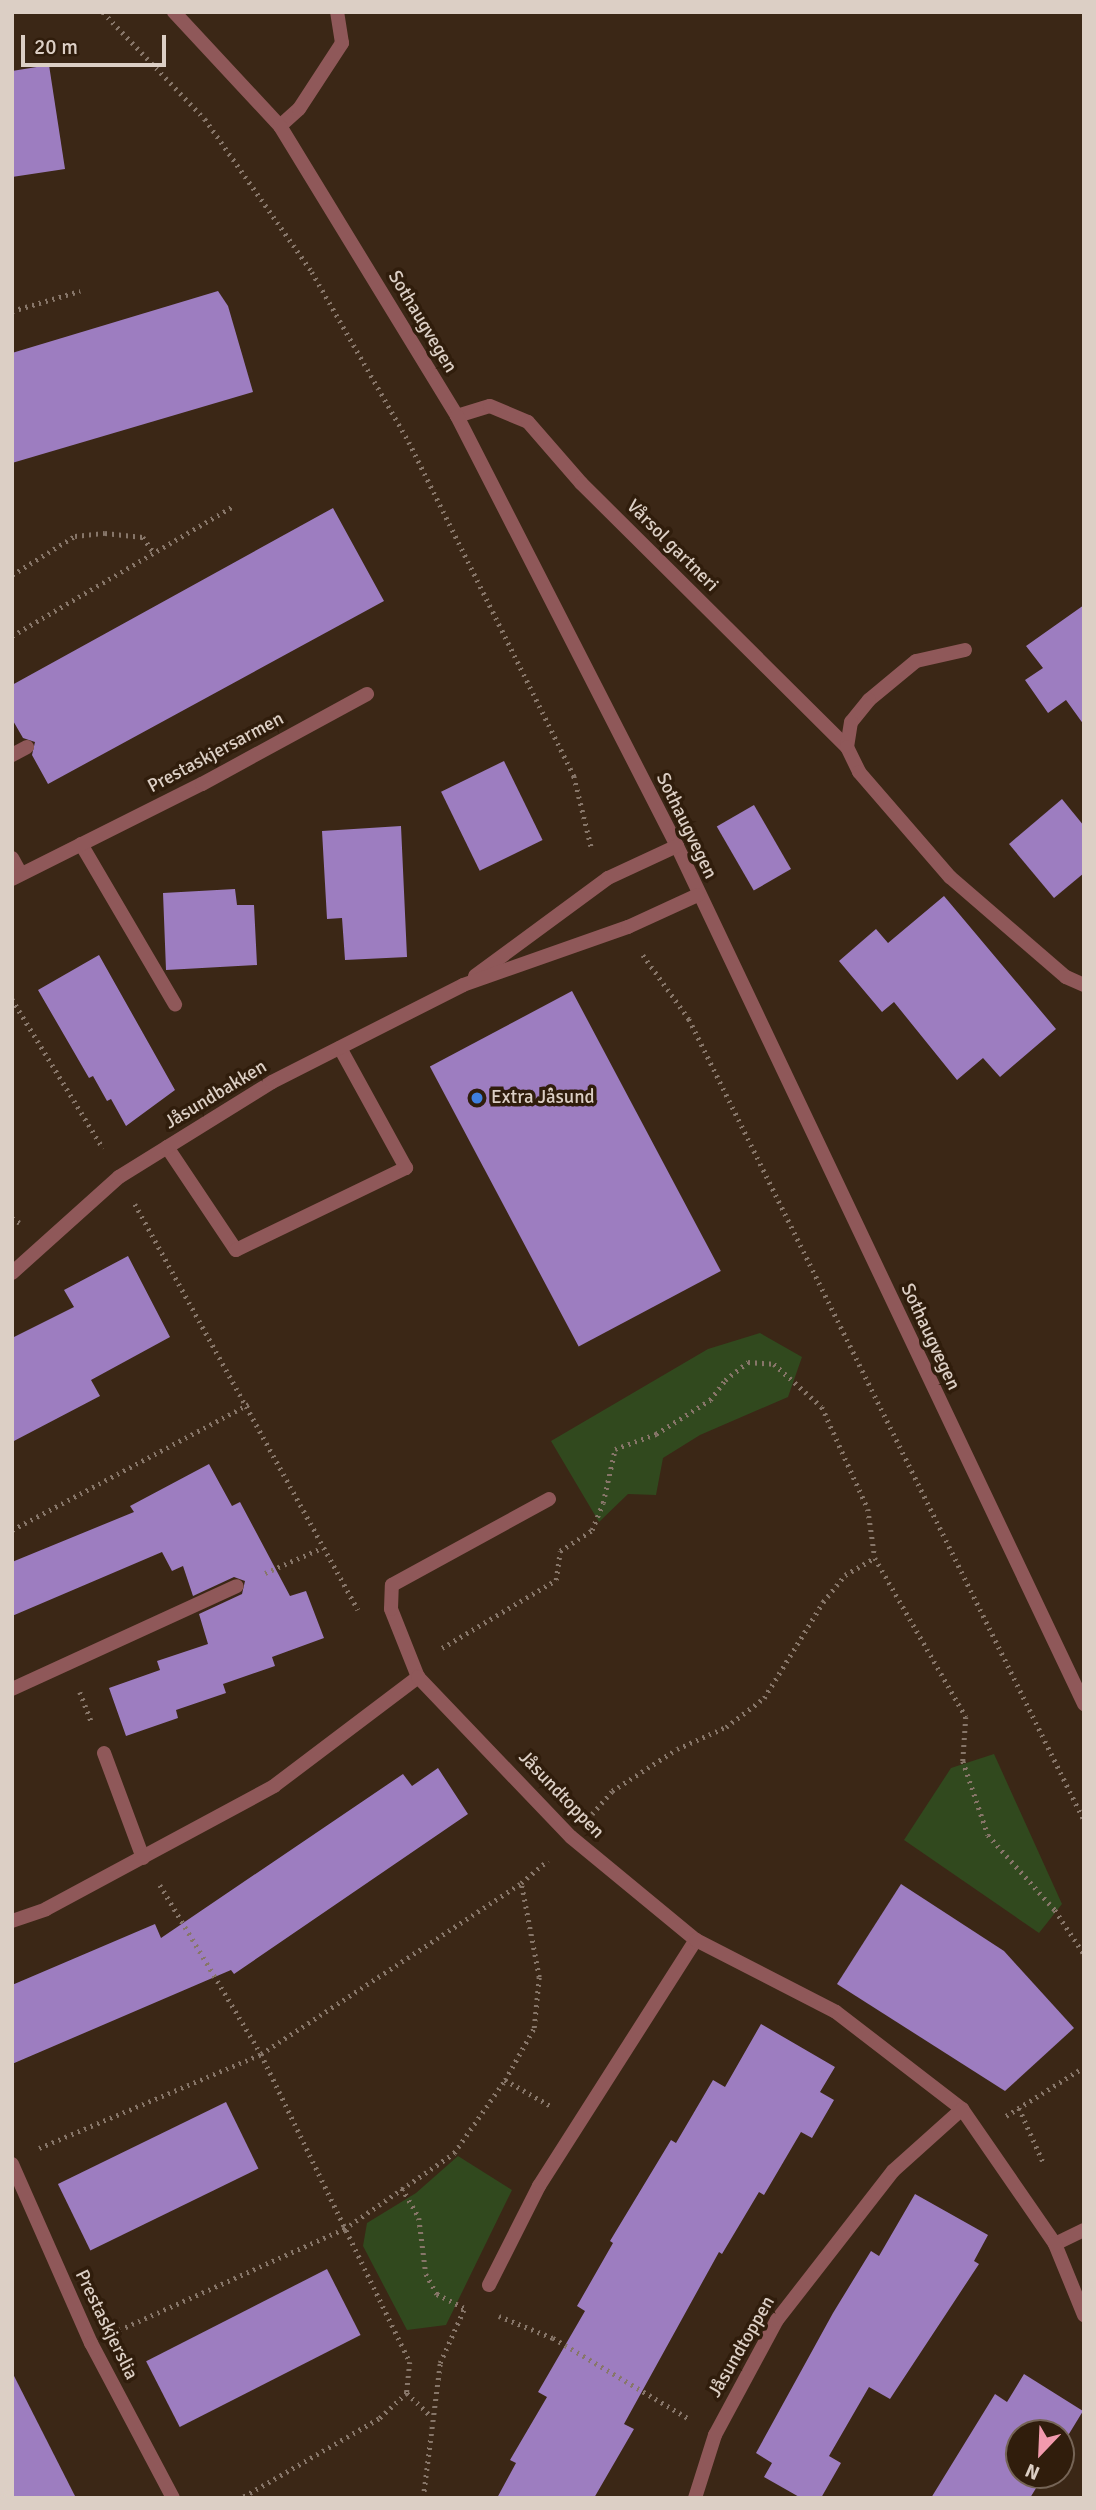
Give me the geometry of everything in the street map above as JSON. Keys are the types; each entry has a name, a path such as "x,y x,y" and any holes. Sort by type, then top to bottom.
{"street":[{"name":"Sothaugvegen","path":"174,12 280,126 457,416 677,846 1083,1700"},
{"path":"280,126 299,109 342,43 337,12"},
{"name":"Vårsol gartneri","path":"457,416 490,407 528,422 581,483 847,747 859,772 950,877 1066,977 1084,985"},
{"path":"847,747 851,722 869,700 916,661 965,650"},
{"name":"Prestaskjersarmen","path":"12,858 17,876 367,694"},
{"path":"12,755 27,747"},
{"path":"81,844 175,1004"},
{"name":"Jåsundbakken","path":"463,985 608,878 677,846"},
{"name":"Jåsundbakken","path":"12,1273 119,1177 272,1082 463,985 628,927 698,895"},
{"path":"167,1147 236,1250 406,1168 340,1048"},
{"path":"12,1921 46,1909 274,1786 418,1678 391,1609 392,1585 549,1499"},
{"path":"12,1689 237,1586"},
{"name":"Jåsundtoppen","path":"418,1678 571,1837 696,1940 836,2012 962,2109 1055,2244 1084,2315"},
{"path":"104,1753 143,1858"},
{"path":"489,2285 539,2186 696,1940"},
{"name":"Jåsundtoppen","path":"695,2498 715,2435 777,2320 893,2171 962,2109"},
{"name":"Prestaskjerslia","path":"12,2164 90,2343 173,2498"},
{"path":"1055,2244 1084,2230"}],"path":[{"path":"103,12 205,119 312,272 409,442 574,776 593,852"},
{"path":"12,311 80,291"},
{"path":"12,636 232,507"},
{"path":"12,575 75,536 143,537 154,553"},
{"path":"638,949 690,1019 1084,1820"},
{"path":"12,999 119,1177 249,1404 322,1548 360,1614"},
{"path":"418,1678 438,1650 556,1580 560,1551 592,1530 600,1512 615,1449 656,1434 710,1400 725,1380 748,1362 774,1364 821,1407 868,1509 875,1558 966,1717 963,1760 988,1835 1055,1910 1084,1954"},
{"path":"12,1530 249,1404"},
{"path":"237,1586 322,1548"},
{"path":"589,1817 612,1791 677,1749 726,1727 764,1698 823,1602 845,1574 875,1558"},
{"path":"68,1662 104,1753"},
{"path":"25,2153 261,2054 521,1883 554,1855"},
{"path":"153,1874 261,2054 410,2362 407,2393 379,2419 242,2498"},
{"path":"90,2343 344,2229 454,2152 505,2080 534,2028 539,2003 539,1977 521,1883"},
{"path":"979,2133 1084,2067"},
{"path":"505,2080 579,2122"},
{"path":"1019,2108 1044,2164"},
{"path":"402,2188 419,2218 426,2274 437,2294 464,2309 477,2311"},
{"path":"423,2498 430,2414 440,2362 464,2309"},
{"path":"490,2314 553,2338 691,2420"},
{"path":"407,2393 430,2414"}],"green space":[{"path":"760,1333 802,1357 788,1397 700,1435 663,1458 656,1495 628,1494 599,1522 551,1441 708,1349"},
{"path":"994,1754 1062,1904 1039,1933 904,1840 951,1768"},
{"path":"458,2156 512,2190 446,2325 407,2330 363,2246 367,2223 416,2193"}],"building":[{"path":"49,65 65,169 12,177 12,71"},
{"path":"218,291 228,306 253,392 12,463 12,353"},
{"path":"333,508 384,601 48,784 32,755 35,742 23,738 12,719 12,685"},
{"path":"1084,605 1084,725 1066,700 1048,713 1025,680 1043,668 1026,646"},
{"path":"504,761 543,840 480,871 441,792"},
{"path":"1062,799 1084,826 1084,873 1054,898 1009,844"},
{"path":"754,805 791,869 754,891 717,826"},
{"path":"401,826 407,957 345,960 342,918 327,919 322,831"},
{"path":"235,889 237,905 254,905 257,965 166,970 163,893"},
{"path":"944,896 1056,1029 1000,1077 983,1058 957,1080 894,1002 882,1012 839,961 876,929 888,943"},
{"path":"99,955 175,1090 126,1126 111,1099 107,1101 93,1076 89,1078 38,990"},
{"path":"572,991 721,1271 579,1346 430,1067"},
{"path":"128,1256 170,1337 91,1380 100,1396 12,1442 12,1338 74,1307 64,1290"},
{"path":"209,1464 232,1506 240,1502 290,1596 306,1591 324,1638 272,1657 275,1666 223,1684 226,1693 176,1710 178,1718 126,1736 109,1688 160,1670 157,1661 208,1644 199,1614 242,1594 245,1581 234,1577 193,1596 183,1566 172,1571 162,1552 12,1616 12,1562 134,1512 130,1506"},
{"path":"438,1768 468,1814 234,1974 231,1970 12,2064 12,1985 155,1924 161,1938 403,1774 412,1786"},
{"path":"901,1884 1004,1951 1074,2028 1005,2091 837,1984"},
{"path":"761,2024 835,2067 820,2092 834,2100 812,2138 801,2132 764,2195 759,2192 722,2254 719,2252 624,2424 634,2429 594,2498 497,2498 516,2463 510,2460 547,2397 538,2392 585,2311 577,2306 613,2243 610,2241 671,2140 676,2143 713,2080 725,2087"},
{"path":"226,2102 258,2169 90,2250 58,2184"},
{"path":"915,2194 988,2235 974,2261 979,2264 890,2399 869,2387 829,2456 841,2463 821,2498 801,2498 764,2477 772,2463 756,2453 833,2313 871,2251 879,2256"},
{"path":"327,2269 361,2335 180,2427 146,2361"},
{"path":"12,2372 76,2498 12,2498"},
{"path":"1024,2374 1083,2411 1075,2424 1075,2419 1005,2419 1005,2489 1035,2489 1030,2498 931,2498 995,2394 1007,2402"}],"place":[{"name":"Extra Jåsund","path":"477,1098"}]}
